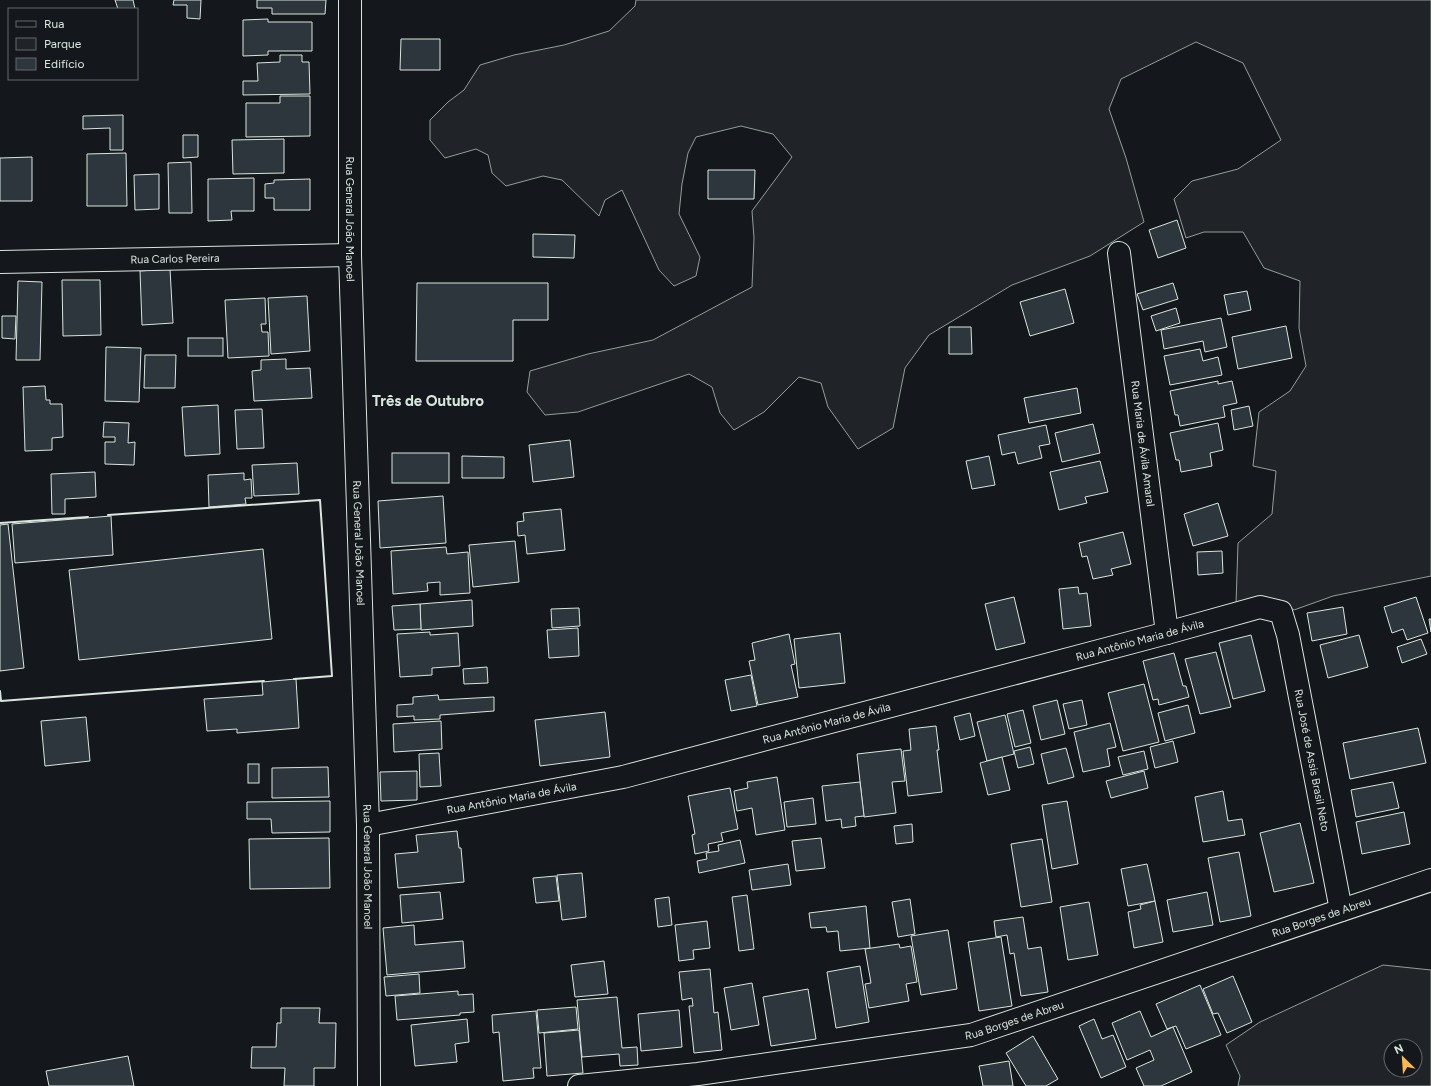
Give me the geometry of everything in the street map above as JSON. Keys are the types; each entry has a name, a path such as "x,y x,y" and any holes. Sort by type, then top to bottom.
{"street":[{"name":"Rua General João Manoel","path":"350,0 350,255 368,825 369,1086"},
{"name":"Rua Maria de Ávila Amaral","path":"1119,253 1167,633"},
{"name":"Rua Carlos Pereira","path":"0,262 350,255"},
{"name":"Rua Antônio Maria de Ávila","path":"368,825 622,777 1167,633 1260,606 1281,612"},
{"name":"Rua José de Assis Brasil Neto","path":"1281,612 1288,636 1341,910"},
{"name":"Rua Borges de Abreu","path":"579,1086 698,1074 971,1035 1431,880"}],"green space":[{"path":"636,0 1431,0 1431,576 1333,596 1294,610 1279,600 1236,604 1238,543 1272,514 1276,471 1253,466 1259,412 1290,391 1306,366 1299,328 1300,281 1264,268 1243,232 1204,232 1186,238 1174,199 1192,181 1238,169 1281,140 1243,63 1196,42 1121,79 1109,109 1126,158 1144,222 1090,256 1012,285 929,335 905,368 893,428 858,449 828,407 821,383 799,377 764,412 734,430 720,413 712,387 689,374 578,412 545,415 527,392 530,371 588,354 653,340 752,287 754,238 752,211 792,157 773,134 741,126 696,137 688,153 682,184 679,214 700,257 696,276 674,286 659,270 622,190 605,200 599,216 562,180 543,176 506,186 492,173 488,155 476,149 445,158 430,140 430,120 448,102 464,90 480,65 514,55 564,45 609,31 635,6"},
{"path":"1383,965 1431,970 1431,1086 1238,1086 1240,1076 1226,1045 1260,1022"}],"building":[{"path":"115,0 133,0 135,8 118,8"},
{"path":"174,0 201,0 200,19 187,18 187,5 173,5"},
{"path":"257,0 326,0 325,14 272,14 272,8 257,8"},
{"path":"268,19 268,22 312,22 312,51 268,51 268,55 243,56 243,20"},
{"path":"401,39 440,39 440,70 400,70"},
{"path":"280,55 302,55 302,62 309,62 310,94 243,95 243,81 258,81 257,63 280,62"},
{"path":"280,96 310,96 310,136 246,137 246,103 280,103"},
{"path":"123,115 123,150 110,150 110,128 83,129 83,116"},
{"path":"183,135 198,135 198,157 183,158"},
{"path":"284,139 284,173 233,174 232,140"},
{"path":"126,153 127,206 87,206 87,154"},
{"path":"32,157 32,201 0,201 0,158"},
{"path":"191,162 192,213 169,213 168,163"},
{"path":"708,170 755,170 754,199 708,199"},
{"path":"159,174 159,209 135,210 134,175"},
{"path":"254,178 254,211 231,211 232,220 208,221 208,179"},
{"path":"310,179 310,210 274,210 274,198 265,198 265,184 274,183 274,180"},
{"path":"1177,220 1186,248 1158,258 1149,230"},
{"path":"533,234 575,235 574,258 533,257"},
{"path":"170,269 173,323 142,325 140,271"},
{"path":"62,280 100,280 101,335 63,336"},
{"path":"18,281 42,282 40,360 16,360"},
{"path":"417,283 548,283 548,320 513,320 513,361 416,361"},
{"path":"1173,283 1178,299 1143,310 1137,294"},
{"path":"1065,289 1074,323 1030,336 1020,302"},
{"path":"1247,291 1251,310 1228,315 1224,295"},
{"path":"307,296 310,351 271,354 268,298"},
{"path":"265,298 266,324 261,324 262,332 268,332 269,356 228,358 225,300"},
{"path":"1176,308 1180,323 1156,331 1151,316"},
{"path":"2,316 16,316 15,339 2,338"},
{"path":"1221,318 1227,347 1205,352 1203,341 1164,349 1161,330"},
{"path":"1286,326 1292,358 1238,369 1232,337"},
{"path":"949,327 971,327 972,354 949,354"},
{"path":"188,338 223,338 223,356 188,356"},
{"path":"106,347 141,348 139,402 105,401"},
{"path":"1200,349 1203,361 1218,357 1222,375 1170,385 1164,356"},
{"path":"145,355 176,355 175,388 144,388"},
{"path":"286,359 286,369 310,368 312,398 254,401 252,371 261,370 261,360"},
{"path":"1218,381 1218,384 1232,381 1237,403 1223,406 1225,417 1180,426 1178,415 1175,415 1170,391"},
{"path":"45,386 46,400 50,400 50,404 62,404 63,437 52,438 52,450 25,451 23,387"},
{"path":"1077,388 1081,413 1029,423 1024,398"},
{"path":"218,405 220,454 185,456 182,407"},
{"path":"1249,406 1253,426 1234,430 1231,410"},
{"path":"262,409 264,448 237,449 235,410"},
{"path":"104,422 129,423 128,443 135,442 134,465 105,464 105,442 115,442 115,437 103,437"},
{"path":"1218,423 1223,450 1210,453 1212,466 1181,472 1179,460 1176,460 1170,433"},
{"path":"1093,424 1100,453 1062,462 1055,433"},
{"path":"1046,425 1050,444 1039,446 1042,458 1018,464 1015,452 1002,455 998,435"},
{"path":"570,440 574,477 533,482 529,445"},
{"path":"392,453 449,453 449,483 392,483"},
{"path":"462,456 504,457 504,478 462,478"},
{"path":"989,456 995,485 972,489 966,461"},
{"path":"1100,461 1108,492 1085,497 1087,503 1059,510 1050,472"},
{"path":"297,463 299,494 254,496 252,465"},
{"path":"95,472 96,497 65,499 65,514 52,514 51,474"},
{"path":"244,473 244,480 251,479 252,498 245,498 246,504 209,507 208,475"},
{"path":"443,496 446,543 380,548 378,501"},
{"path":"1218,503 1228,536 1193,546 1184,514"},
{"path":"561,509 565,550 527,554 525,535 518,536 517,522 524,521 523,513"},
{"path":"111,516 113,555 15,563 12,524"},
{"path":"8,524 24,668 0,671 0,525"},
{"path":"1123,532 1131,564 1111,569 1113,575 1093,579 1087,556 1082,557 1079,543"},
{"path":"515,541 519,582 473,587 469,545"},
{"path":"446,547 447,554 468,552 470,593 440,595 440,582 427,583 428,591 393,594 391,551"},
{"path":"263,549 272,639 79,660 69,570"},
{"path":"1222,551 1223,573 1198,575 1197,552"},
{"path":"1078,587 1079,594 1087,593 1091,626 1063,629 1059,589"},
{"path":"1014,597 1025,643 996,650 985,604"},
{"path":"1416,597 1428,633 1407,640 1403,629 1392,633 1384,607"},
{"path":"472,600 473,626 421,630 420,604"},
{"path":"420,604 421,629 394,630 392,606"},
{"path":"1343,607 1347,634 1312,641 1307,613"},
{"path":"579,608 580,626 552,628 551,609"},
{"path":"1429,619 1431,619 1431,632"},
{"path":"578,628 579,656 549,658 547,630"},
{"path":"430,632 430,635 458,633 460,666 432,668 432,675 400,677 397,634"},
{"path":"840,633 845,683 799,688 794,639"},
{"path":"789,634 795,664 791,665 798,697 758,705 749,661 755,660 752,643"},
{"path":"1251,635 1265,691 1233,699 1219,643"},
{"path":"1359,635 1368,667 1328,678 1320,645"},
{"path":"1421,639 1427,654 1402,663 1397,647"},
{"path":"1216,652 1231,707 1200,714 1185,659"},
{"path":"1174,653 1183,686 1186,686 1189,697 1159,705 1158,699 1153,700 1143,661"},
{"path":"487,667 488,683 464,684 463,669"},
{"path":"751,675 757,706 731,711 725,680"},
{"path":"296,679 299,728 237,733 237,729 207,731 204,699 263,695 262,682"},
{"path":"1144,684 1159,742 1123,751 1108,693"},
{"path":"438,695 439,700 494,697 494,711 440,715 440,719 414,720 414,716 397,717 397,705 413,704 413,697"},
{"path":"1057,700 1065,734 1041,740 1033,706"},
{"path":"1082,700 1087,725 1069,729 1063,704"},
{"path":"1188,705 1195,733 1165,741 1158,713"},
{"path":"1023,710 1031,743 1015,747 1007,714"},
{"path":"605,712 610,757 540,766 535,720"},
{"path":"970,713 975,736 960,740 954,717"},
{"path":"1005,715 1014,754 987,761 977,722"},
{"path":"86,717 90,761 45,766 41,721"},
{"path":"441,721 442,749 394,752 393,724"},
{"path":"1110,723 1116,747 1107,749 1110,766 1083,772 1074,732"},
{"path":"936,726 942,792 908,796 903,751 911,750 909,729"},
{"path":"1418,728 1426,763 1350,779 1343,743"},
{"path":"1173,741 1178,762 1155,768 1150,747"},
{"path":"1030,747 1034,764 1018,768 1014,751"},
{"path":"1066,748 1074,777 1048,784 1041,754"},
{"path":"901,749 905,781 892,782 896,813 864,817 857,754"},
{"path":"1144,751 1148,769 1123,775 1118,757"},
{"path":"439,753 441,786 420,787 419,754"},
{"path":"1002,757 1010,790 988,795 980,763"},
{"path":"248,764 259,764 259,783 248,783"},
{"path":"328,767 329,797 272,798 272,768"},
{"path":"417,771 417,800 381,801 380,772"},
{"path":"1144,771 1148,788 1111,798 1106,781"},
{"path":"777,777 785,830 756,835 752,808 737,811 734,791 748,788 747,782"},
{"path":"860,782 864,816 855,817 856,826 842,828 841,819 826,821 822,786"},
{"path":"1393,782 1399,808 1356,817 1351,790"},
{"path":"730,788 738,829 721,833 723,841 708,844 709,851 695,854 692,835 695,834 688,796"},
{"path":"1223,791 1228,821 1242,819 1245,835 1203,842 1195,797"},
{"path":"813,798 816,824 787,827 784,802"},
{"path":"330,801 330,832 272,833 271,819 247,819 247,802"},
{"path":"1067,801 1078,864 1052,869 1042,805"},
{"path":"1404,812 1410,844 1362,854 1356,822"},
{"path":"1300,823 1314,883 1274,892 1260,833"},
{"path":"912,824 913,842 896,844 894,826"},
{"path":"457,831 459,848 461,848 464,882 398,888 395,854 418,852 416,835"},
{"path":"329,838 330,888 250,889 249,839"},
{"path":"821,838 825,868 796,871 792,841"},
{"path":"1042,839 1052,902 1021,907 1011,844"},
{"path":"740,840 745,863 699,873 697,861 707,859 706,853 719,851 718,845"},
{"path":"1239,852 1251,916 1220,922 1208,858"},
{"path":"788,864 791,885 752,890 749,870"},
{"path":"1147,864 1155,901 1128,906 1121,869"},
{"path":"582,873 586,917 562,920 557,875"},
{"path":"556,876 559,901 536,903 533,878"},
{"path":"440,892 443,919 402,923 400,895"},
{"path":"1207,892 1213,925 1173,932 1167,900"},
{"path":"747,895 754,949 739,951 732,897"},
{"path":"669,897 672,925 658,927 655,899"},
{"path":"910,899 915,934 898,937 892,902"},
{"path":"1155,901 1163,942 1134,948 1128,912 1141,909 1140,905"},
{"path":"1089,902 1098,955 1068,960 1060,907"},
{"path":"866,906 870,948 840,951 838,931 827,932 826,927 811,928 809,913"},
{"path":"1023,917 1028,949 1041,947 1048,992 1021,996 1014,953 1010,954 1007,935 996,937 994,921"},
{"path":"707,921 710,948 693,950 694,959 679,961 675,925"},
{"path":"414,925 415,945 463,941 465,968 387,975 383,928"},
{"path":"948,930 957,989 921,995 911,936"},
{"path":"1001,937 1012,1006 979,1011 968,942"},
{"path":"899,944 900,948 911,946 917,982 906,984 909,1001 869,1008 865,984 871,983 865,949"},
{"path":"604,961 608,994 575,997 571,965"},
{"path":"860,966 869,1022 836,1028 827,972"},
{"path":"710,969 714,1013 718,1012 722,1050 694,1053 689,1006 693,1006 692,998 682,1000 679,972"},
{"path":"419,974 420,993 386,996 384,977"},
{"path":"1233,976 1252,1022 1227,1033 1218,1013 1213,1014 1203,989"},
{"path":"752,983 759,1025 731,1030 724,988"},
{"path":"1200,985 1221,1035 1186,1049 1176,1026 1167,1029 1156,1004"},
{"path":"808,989 816,1039 771,1046 763,997"},
{"path":"458,991 458,995 473,994 474,1012 460,1013 460,1015 397,1020 395,996"},
{"path":"617,997 622,1048 637,1047 638,1065 620,1066 619,1054 582,1057 577,1000"},
{"path":"576,1007 578,1029 539,1033 537,1010"},
{"path":"281,1008 320,1008 319,1023 336,1023 335,1068 314,1068 314,1086 284,1086 285,1068 251,1068 252,1047 276,1047 277,1023 281,1023"},
{"path":"679,1010 682,1047 641,1051 638,1014"},
{"path":"536,1011 541,1068 533,1068 534,1078 503,1081 499,1032 493,1033 492,1015"},
{"path":"1140,1011 1151,1037 1173,1027 1192,1072 1161,1086 1144,1086 1136,1068 1154,1060 1150,1050 1127,1060 1112,1023"},
{"path":"467,1019 469,1042 455,1044 457,1062 415,1066 411,1025"},
{"path":"1094,1019 1102,1039 1113,1035 1126,1067 1101,1078 1079,1026"},
{"path":"579,1030 583,1073 547,1076 544,1033"},
{"path":"1033,1036 1058,1079 1046,1086 1026,1086 1006,1053"},
{"path":"128,1056 134,1086 49,1086 46,1071"},
{"path":"1009,1061 1013,1086 983,1086 979,1066"}],"wall":[{"path":"108,515 320,500 332,676 294,679"},
{"path":"0,523 88,517"},
{"path":"0,691 1,701 264,681"}],"district":[{"name":"Três de Outubro","path":"428,401"}]}
